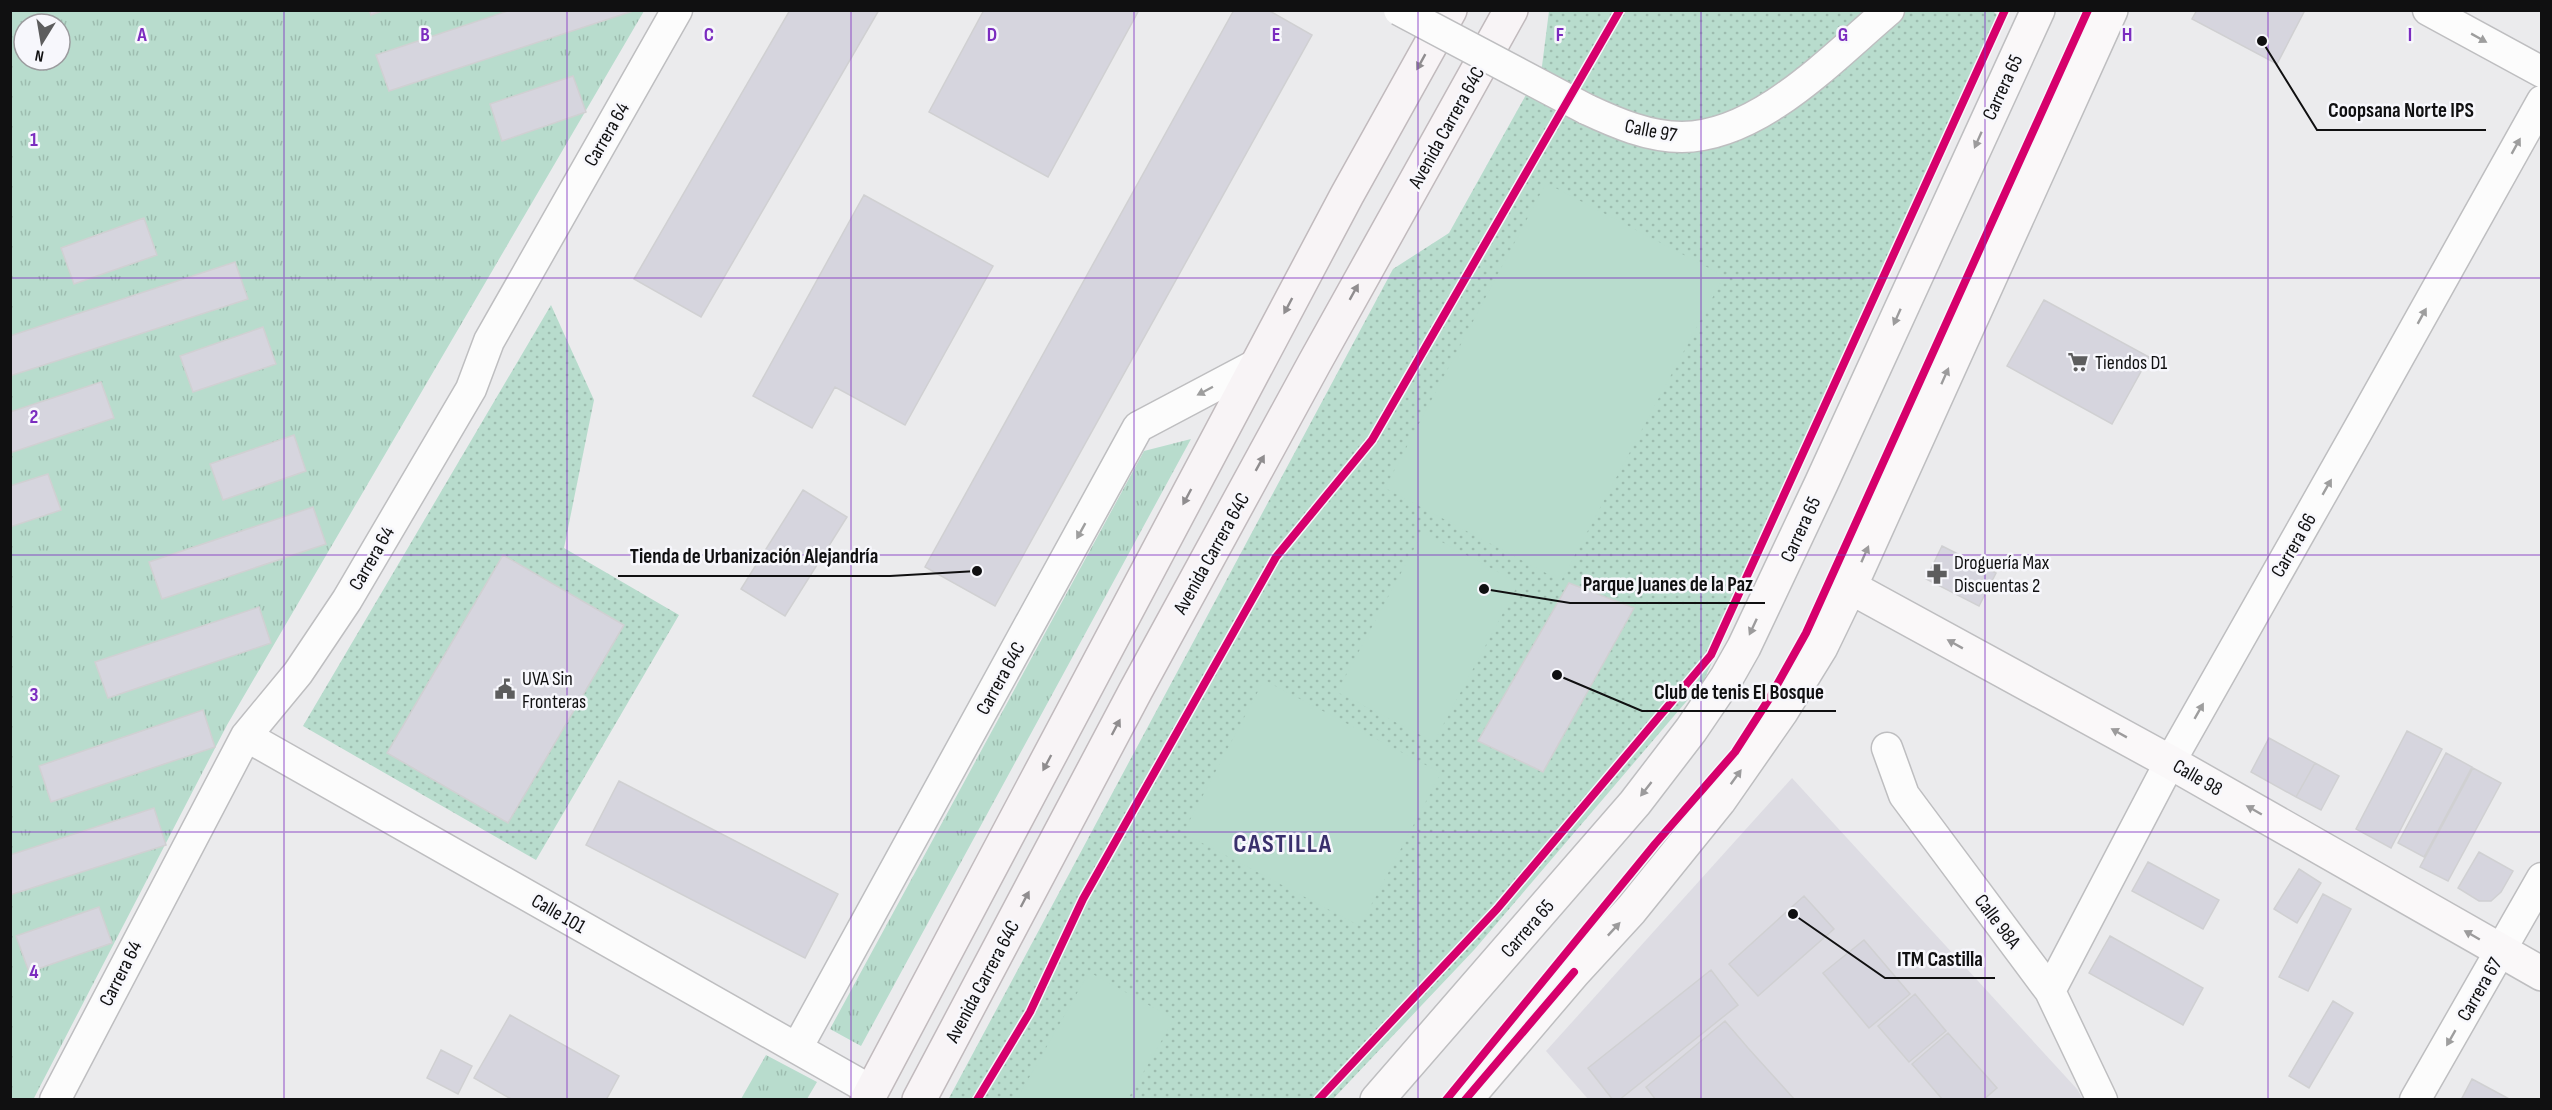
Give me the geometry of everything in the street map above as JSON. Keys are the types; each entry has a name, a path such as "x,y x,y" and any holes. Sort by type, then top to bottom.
{"main road":[{"path":"869,1095 1347,195 1450,10"},
{"name":"Avenida Carrera 64C","path":"919,1100 1136,690 1314,362 1511,10"},
{"path":"2009,10 2021,47"},
{"name":"Carrera 65","path":"1377,1100 1635,803 1691,730 1727,677 1744,647 1821,484 2038,10"},
{"path":"1465,1100 1574,972 1631,910 1719,801 1821,647 2111,10"},
{"name":"Calle 98","path":"1850,587 2170,762 2541,974"}],"street":[{"name":"Carrera 64","path":"55,1100 246,735 298,673 347,600 471,389 489,341 677,10"},
{"name":"Calle 97","path":"1399,10 1612,122 1655,134 1682,137 1734,128 1780,102 1889,10"},
{"path":"2428,10 2541,72"},
{"name":"Carrera 66","path":"2050,991 2170,762 2541,101"},
{"name":"Carrera 64C","path":"797,1048 1138,427 1257,364"},
{"name":"Calle 101","path":"246,735 797,1048 869,1095"},
{"name":"Calle 98A","path":"1887,748 1904,795 2050,991 2102,1100"},
{"name":"Carrera 67","path":"2415,1100 2541,878"}],"shaded area":[{"path":"1792,778 2077,1089 2083,1099 1588,1099 1546,1051"}],"green space":[{"path":"10,11 644,11 227,725 33,1100 10,1099"},
{"path":"1549,11 1993,11 2004,22 1703,682 1474,950 1333,1099 948,1100 1393,269 1449,233 1542,66"},
{"path":"1546,183 1724,276 1561,581 1385,488"},
{"path":"551,305 594,400 564,548 679,615 536,860 303,726"},
{"path":"1191,439 861,1046 830,1029 1144,451"},
{"path":"1423,532 1519,583 1434,742 1337,692"},
{"path":"1264,680 1441,773 1360,926 1183,833"},
{"path":"1089,972 1174,1019 1128,1099 1017,1099"},
{"path":"766,1055 817,1082 807,1099 741,1099"}],"building":[{"path":"369,10 385,10 371,15"},
{"path":"511,10 633,11 389,91 376,55"},
{"path":"790,10 879,10 701,317 634,279"},
{"path":"984,10 1139,10 1048,177 929,112"},
{"path":"1234,10 1268,10 1312,35 995,606 925,567"},
{"path":"2197,10 2305,10 2277,64 2192,19"},
{"path":"573,76 586,112 502,141 490,104"},
{"path":"864,195 993,266 905,425 835,387 812,428 753,396"},
{"path":"144,218 157,255 74,284 61,248"},
{"path":"235,262 248,299 10,376 10,336"},
{"name":"Tiendos D1","path":"2044,300 2149,357 2112,424 2007,366"},
{"path":"263,327 276,364 193,392 180,356"},
{"path":"101,382 114,418 10,453 10,412"},
{"path":"294,435 306,471 223,500 210,464"},
{"path":"48,474 61,510 10,527 10,486"},
{"path":"803,490 847,517 785,616 741,589"},
{"path":"313,507 326,544 162,599 149,562"},
{"path":"1942,546 1996,573 1979,606 1926,579"},
{"name":"UVA Sin Fronteras","path":"503,555 624,625 508,823 387,753"},
{"path":"1569,583 1634,608 1543,772 1478,741"},
{"path":"259,607 271,643 108,698 95,662"},
{"path":"203,710 215,747 51,802 39,766"},
{"path":"2407,731 2442,749 2391,848 2356,829"},
{"path":"2269,738 2315,763 2296,797 2251,772"},
{"path":"2446,753 2472,767 2424,857 2398,843"},
{"path":"2315,763 2339,776 2321,810 2296,797"},
{"path":"2473,768 2501,783 2448,881 2420,867"},
{"path":"619,781 838,894 805,958 586,845"},
{"path":"154,808 166,845 10,895 10,855"},
{"path":"2479,852 2513,871 2501,892 2491,901 2479,901 2458,888"},
{"path":"2148,862 2219,900 2203,929 2132,891"},
{"path":"2299,869 2321,883 2297,923 2274,909"},
{"path":"2323,894 2351,909 2308,991 2279,977"},
{"path":"1804,896 1834,929 1758,996 1729,964"},
{"path":"99,907 112,943 29,972 16,936"},
{"path":"2110,936 2203,988 2183,1025 2089,973"},
{"path":"1864,940 1910,994 1869,1028 1823,973"},
{"path":"1711,970 1738,1005 1619,1100 1613,1100 1588,1068"},
{"path":"1915,994 1946,1031 1909,1062 1878,1026"},
{"path":"2333,1001 2353,1013 2309,1088 2289,1076"},
{"path":"510,1015 619,1076 606,1100 513,1100 474,1078"},
{"path":"1725,1021 1795,1100 1656,1100 1646,1087"},
{"path":"1948,1033 1997,1088 1983,1100 1943,1100 1912,1064"},
{"path":"441,1050 472,1066 458,1094 427,1078"},
{"path":"2472,1079 2511,1100 2461,1100"}],"cycle path":[{"path":"977,1100 1030,1012 1083,899 1276,557 1372,440 1620,10"},
{"path":"1318,1100 1497,909 1711,655 2005,10"},
{"path":"1446,1100 1655,844 1735,752 1769,699 1806,633 2088,10"},
{"path":"1465,1100 1574,972"}],"place":[{"name":"Coopsana Norte IPS","path":"2262,41"},
{"name":"Tiendos D1","path":"2078,362"},
{"name":"Tienda de Urbanización Alejandría","path":"977,571"},
{"name":"Droguería Max Discuentas 2","path":"1937,574"},
{"name":"Parque Juanes de la Paz","path":"1484,589"},
{"name":"Club de tenis El Bosque","path":"1557,675"},
{"name":"UVA Sin Fronteras","path":"505,689"},
{"name":"ITM Castilla","path":"1793,914"}],"district":[{"name":"CASTILLA","path":"1283,843"}]}
